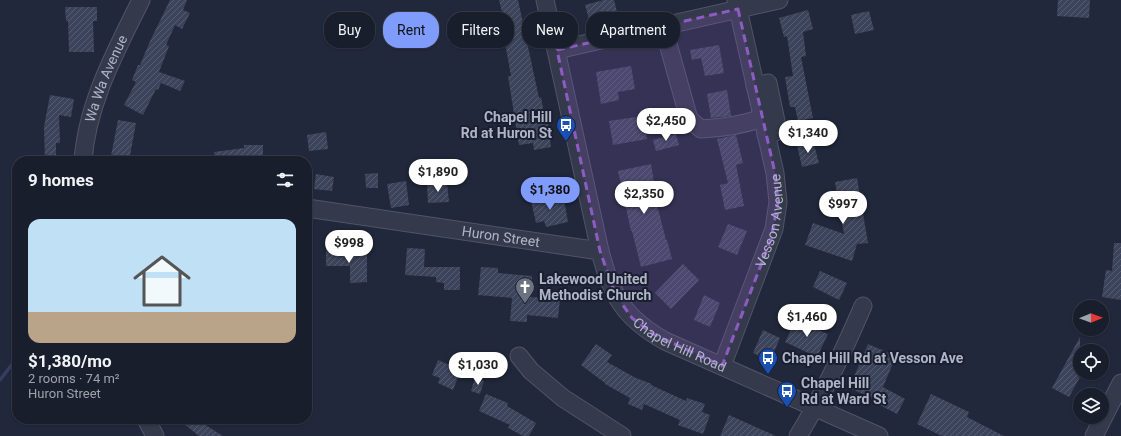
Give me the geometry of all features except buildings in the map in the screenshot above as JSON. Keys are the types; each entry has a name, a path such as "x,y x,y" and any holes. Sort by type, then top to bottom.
{"street":[{"name":"Wa Wa Avenue","path":"84,156 87,128 102,83 141,0"},
{"name":"Chapel Hill Road","path":"545,0 600,251 609,282 615,294 632,318 647,330 665,340 879,436"},
{"path":"680,21 737,4 779,0"},
{"name":"Vesson Avenue","path":"722,366 771,239 777,216 778,202 776,173 762,118 737,4"},
{"path":"557,50 586,43"},
{"path":"669,48 689,119 701,129 718,128 762,118"},
{"path":"755,86 768,83 778,131 766,135"},
{"name":"Huron Street","path":"312,209 600,251"},
{"path":"798,436 815,408 841,357 864,306"},
{"path":"519,356 530,371 563,398 622,436"},
{"path":"1094,436 1121,383"},
{"path":"149,424 155,436"}],"highlighted area":[{"path":"738,9 775,173 778,202 771,239 722,366 653,334 632,318 615,294 600,251 557,50"}],"waterway":[{"path":"0,380 12,364"}],"place":[{"name":"Chapel Hill Rd at Huron St","path":"566,142"},
{"name":"Lakewood United Methodist Church","path":"525,304"},
{"name":"Chapel Hill Rd at Vesson Ave","path":"768,375"},
{"name":"Chapel Hill Rd at Ward St","path":"787,408"}]}
